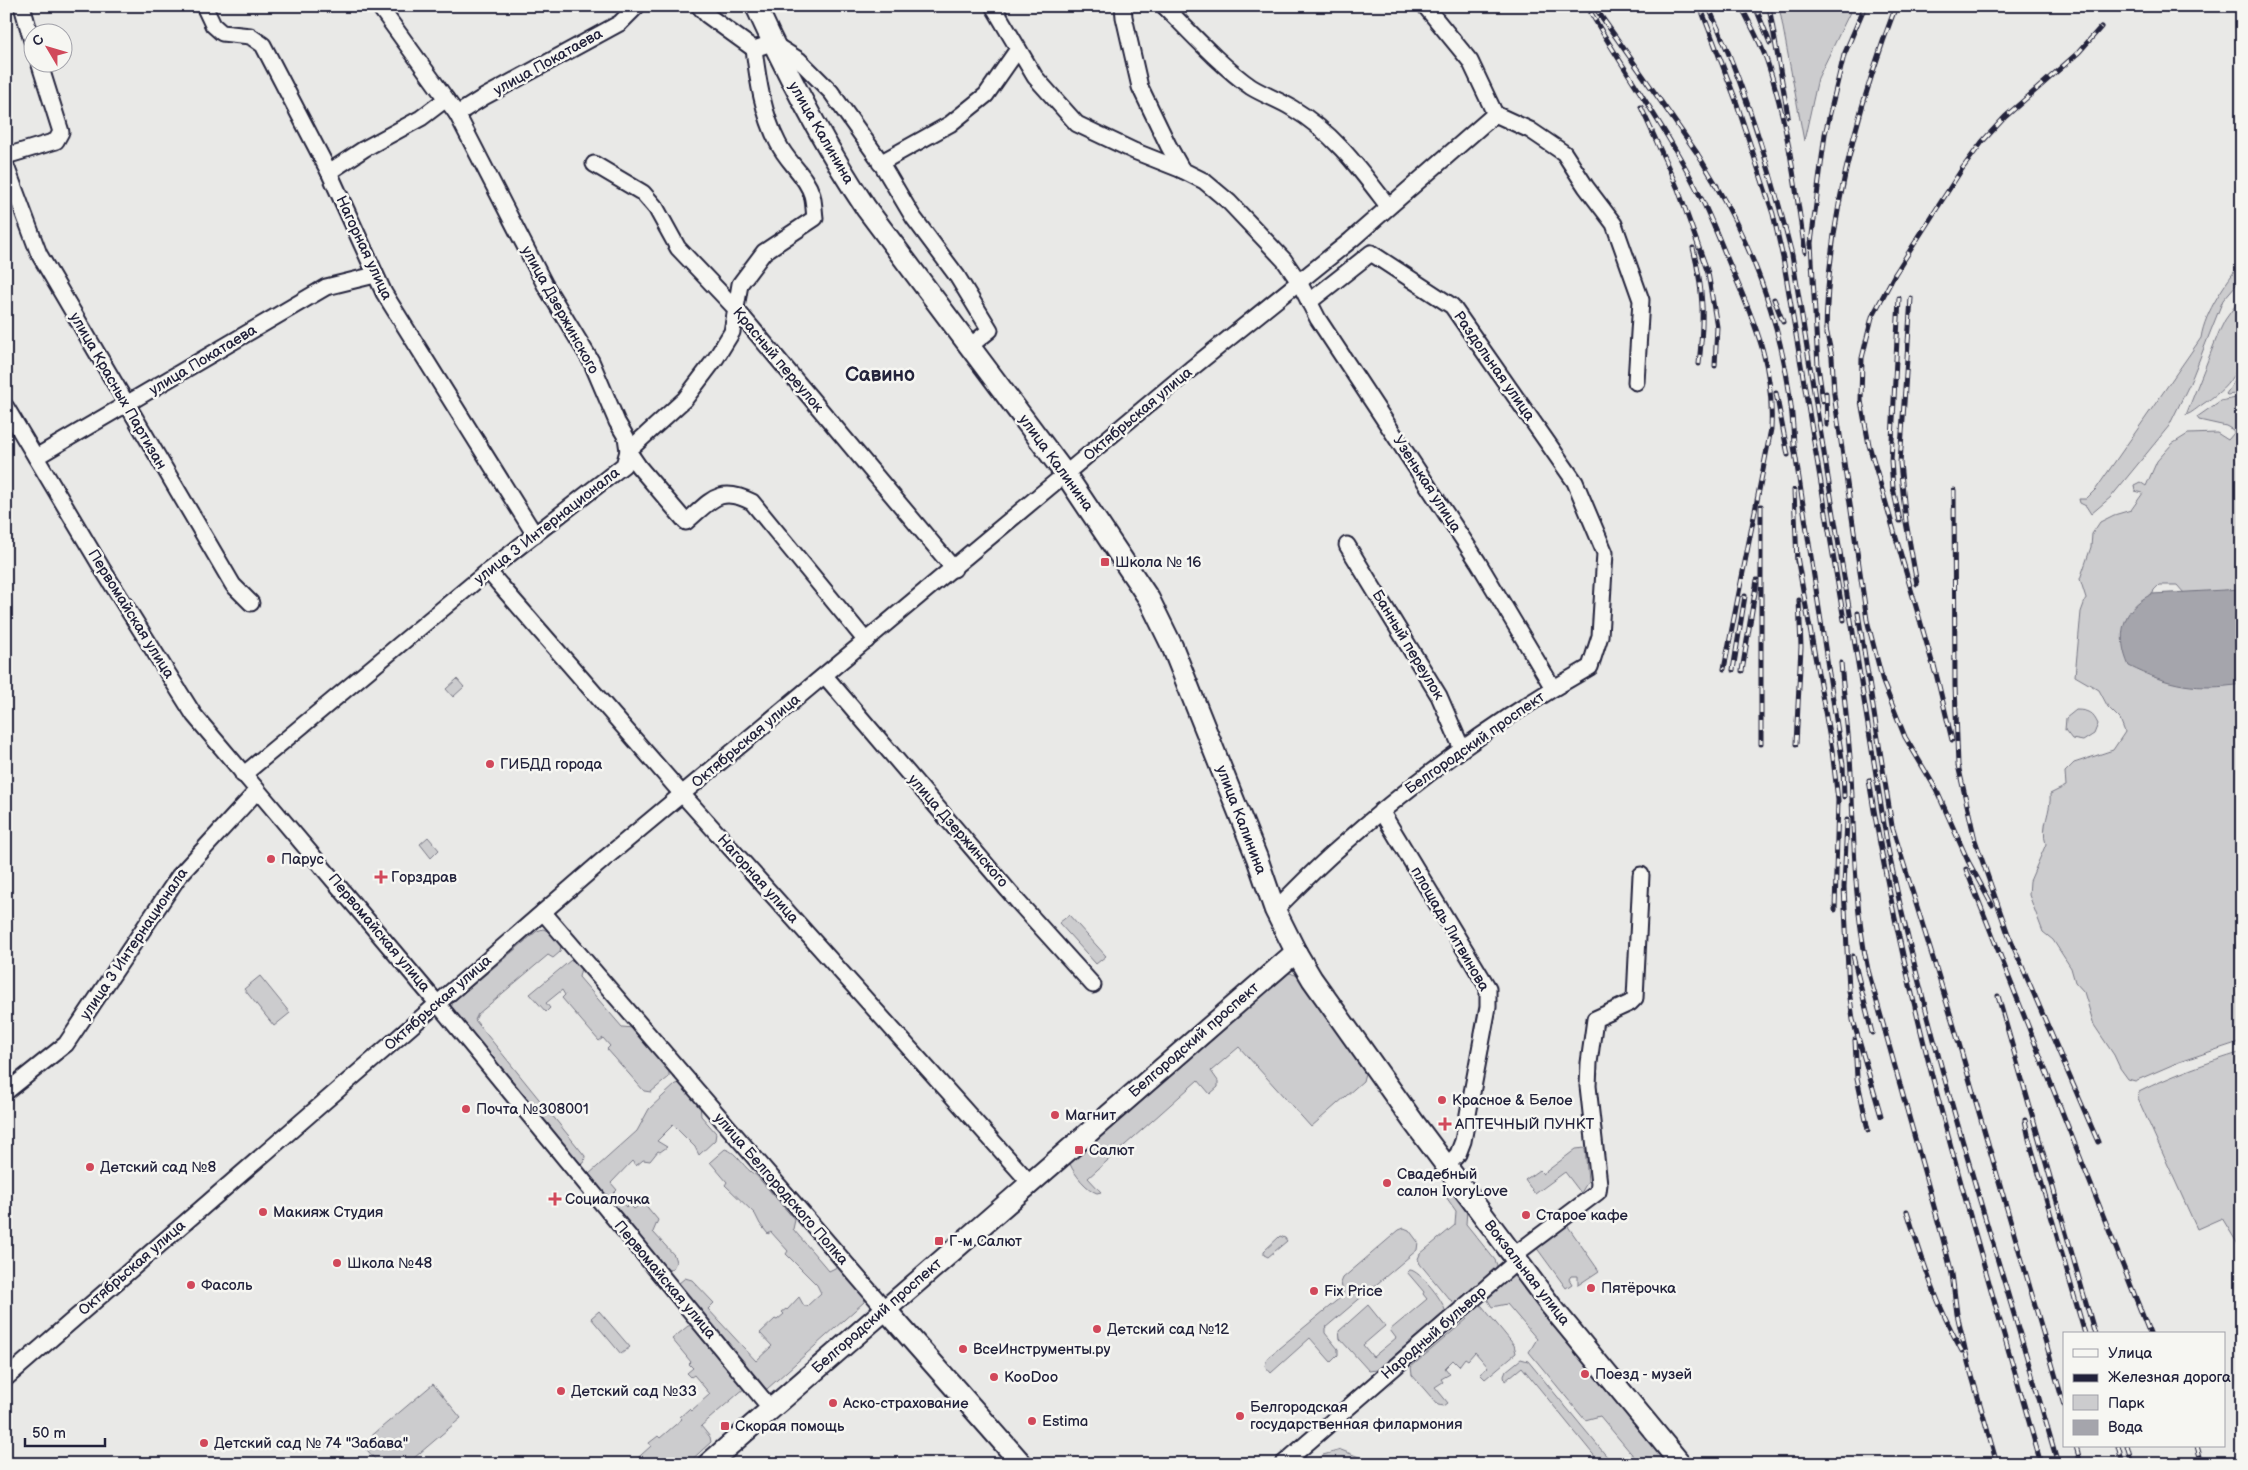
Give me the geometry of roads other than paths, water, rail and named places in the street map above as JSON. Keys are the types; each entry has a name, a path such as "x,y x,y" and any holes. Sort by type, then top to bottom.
{"main road":[{"name":"улица Калинина","path":"756,6 763,46 844,176 1066,475 1149,600 1172,646 1257,858 1275,910 1296,952"},
{"name":"Белгородский проспект","path":"708,1464 1296,952"},
{"name":"Вокзальная улица","path":"1296,952 1324,995 1446,1167 1551,1306 1681,1464"},
{"name":"улица Белгородского Полка","path":"885,1310 1022,1464"}],"street":[{"path":"22,6 27,22"},
{"name":"Нагорная улица","path":"204,6 214,25 222,33 250,36 263,45 329,172 374,275 535,535"},
{"name":"улица Дзержинского","path":"379,6 457,114 545,285 591,362 617,422 626,437 628,451 639,468 686,522 722,494 738,495 752,502 866,642"},
{"name":"улица Покатаева","path":"457,114 484,97 620,22 637,6"},
{"path":"700,6 707,15 763,46 799,60 831,92 880,163 913,217 957,276 990,330 970,346"},
{"name":"Узенькая улица","path":"993,6 1035,77 1077,124 1204,181 1230,202 1284,260 1299,282 1318,319 1478,562 1553,688"},
{"path":"1123,6 1140,87 1182,170"},
{"path":"1164,6 1211,52 1252,87 1292,108 1317,125 1345,150 1388,206"},
{"path":"1426,6 1470,61 1496,114 1530,130 1564,153 1586,187 1614,224 1641,300 1636,382"},
{"name":"улица 3 Интернационала","path":"243,774 488,571 624,465 628,451 685,399 716,358 732,332 740,284 764,252 814,218 812,196 804,179 783,152 768,119 763,46"},
{"path":"880,163 950,124 986,95 1018,49"},
{"path":"6,156 56,140 61,132 42,72"},
{"path":"329,172 364,149 421,118 446,99"},
{"name":"Октябрьская улица","path":"6,1378 437,1003 682,794 954,569 1192,368 1351,240 1496,114"},
{"name":"Красный переулок","path":"594,164 642,193 656,208 678,248 736,309 954,569"},
{"name":"улица Красных Партизан","path":"6,166 39,254 233,585 251,603"},
{"name":"Раздольная улица","path":"1310,302 1371,253 1452,306 1575,482 1605,553"},
{"name":"улица Покатаева","path":"36,457 326,287 374,275"},
{"name":"Первомайская улица","path":"6,407 103,570 194,715 437,1003 770,1409"},
{"name":"Банный переулок","path":"1347,545 1439,696 1462,749"},
{"name":"Белгородский проспект","path":"1275,910 1336,850 1381,811 1462,749 1553,688 1590,667 1600,636 1605,553"},
{"name":"Нагорная улица","path":"488,571 682,794 1030,1183"},
{"name":"улица Дзержинского","path":"824,676 1019,903 1093,985"},
{"name":"улица 3 Интернационала","path":"6,1092 66,1044 178,876 257,791"},
{"name":"площадь Литвинова","path":"1381,811 1488,988 1488,1007 1463,1141 1458,1154 1446,1167"},
{"name":"Народный бульвар","path":"1283,1464 1515,1258 1598,1192 1599,1184 1588,1086 1595,1019 1630,1003 1635,998 1641,875"},
{"name":"улица Белгородского Полка","path":"543,912 885,1310"}],"water":[{"path":"2242,589 2242,684 2211,687 2184,685 2157,678 2129,666 2125,655 2122,634 2128,615 2142,600 2152,594"}],"railway":[{"path":"1594,6 1697,153 1717,186"},
{"path":"1700,6 1735,98 1773,214 1783,258 1844,620"},
{"path":"1708,6 1734,66 1756,129 1792,255 1888,849 1905,927 1945,1081 2058,1464"},
{"path":"1741,6 1765,54 1781,108 1805,252"},
{"path":"1755,6 1770,43"},
{"path":"1769,6 1788,116"},
{"path":"1823,401 1818,366 1811,243 1825,134 1844,55 1865,6"},
{"path":"1826,335 1832,251 1846,168 1868,86 1896,6"},
{"path":"1591,13 1677,153 1703,202 1749,311 1767,367 1770,386 1771,429 1724,669"},
{"path":"1935,672 1869,445 1861,401 1862,358 1872,317 1895,274 1962,169 1982,142 2005,117 2079,52 2101,27"},
{"path":"1641,107 1678,189 1708,273 1717,327 1715,366"},
{"path":"1714,182 1746,244 1759,276 1780,343 1787,377 1792,411 1794,446 1843,765 1844,797"},
{"path":"1693,248 1702,306 1699,364"},
{"path":"1899,298 1891,461 1893,488 1900,521"},
{"path":"1911,298 1900,463 1906,522 1917,584"},
{"path":"1774,299 1783,322"},
{"path":"1826,329 1832,357 1834,394 1867,620 1883,682 1905,737 1936,789 1968,861 1992,905"},
{"path":"1776,393 1788,455"},
{"path":"1826,393 1827,425"},
{"path":"1794,490 1797,562"},
{"path":"1954,490 1955,686 1958,765 1975,840 2008,934 2098,1142"},
{"path":"1761,506 1761,744"},
{"path":"1797,557 1832,750 1838,800 1835,910"},
{"path":"1742,671 1757,580"},
{"path":"1733,670 1745,596"},
{"path":"1796,744 1801,647 1799,600"},
{"path":"1858,613 1892,826 1953,1023 2063,1402"},
{"path":"1841,663 1850,759 1857,897 1863,946 1943,1239 1952,1274 1957,1314 1968,1362 1997,1464"},
{"path":"1934,665 1952,740"},
{"path":"1869,780 1884,867 1923,1039 1968,1209 2041,1464"},
{"path":"1847,820 1844,887 1849,990 1853,1020 1881,1116"},
{"path":"1966,869 2149,1332"},
{"path":"1853,956 1872,1033"},
{"path":"1998,996 2094,1332"},
{"path":"1855,1040 1857,1078 1868,1130"},
{"path":"2025,1120 2084,1332"},
{"path":"1907,1211 1937,1299 1962,1351"},
{"path":"2077,1448 2081,1464"},
{"path":"2119,1448 2123,1464"},
{"path":"2128,1448 2132,1464"},
{"path":"2198,1448 2202,1464"}],"place":[{"name":"Школа № 16","path":"1105,562"},
{"name":"ГИБДД города","path":"490,764"},
{"name":"Парус","path":"271,859"},
{"name":"Горздрав","path":"381,877"},
{"name":"Красное & Белое","path":"1442,1100"},
{"name":"Почта №308001","path":"466,1109"},
{"name":"Магнит","path":"1055,1115"},
{"name":"АПТЕЧНЫЙ ПУНКТ","path":"1445,1124"},
{"name":"Салют","path":"1079,1150"},
{"name":"Детский сад №8","path":"90,1167"},
{"name":"Свадебный салон IvoryLove","path":"1387,1183"},
{"name":"Социалочка","path":"555,1199"},
{"name":"Макияж Студия","path":"263,1212"},
{"name":"Старое кафе","path":"1526,1215"},
{"name":"Г-м Салют","path":"939,1241"},
{"name":"Школа №48","path":"337,1263"},
{"name":"Фасоль","path":"191,1285"},
{"name":"Пятёрочка","path":"1591,1288"},
{"name":"Fix Price","path":"1314,1291"},
{"name":"Детский сад №12","path":"1097,1329"},
{"name":"ВсеИнструменты.ру","path":"963,1349"},
{"name":"Поезд - музей","path":"1585,1374"},
{"name":"KooDoo","path":"994,1377"},
{"name":"Детский сад №33","path":"561,1391"},
{"name":"Аско-страхование","path":"833,1403"},
{"name":"Белгородская государственная филармония","path":"1240,1416"},
{"name":"Estima","path":"1032,1421"},
{"name":"Скорая помощь","path":"725,1426"},
{"name":"Детский сад № 74 \"Забава\"","path":"204,1443"}],"district":[{"name":"Савино","path":"880,375"}]}
